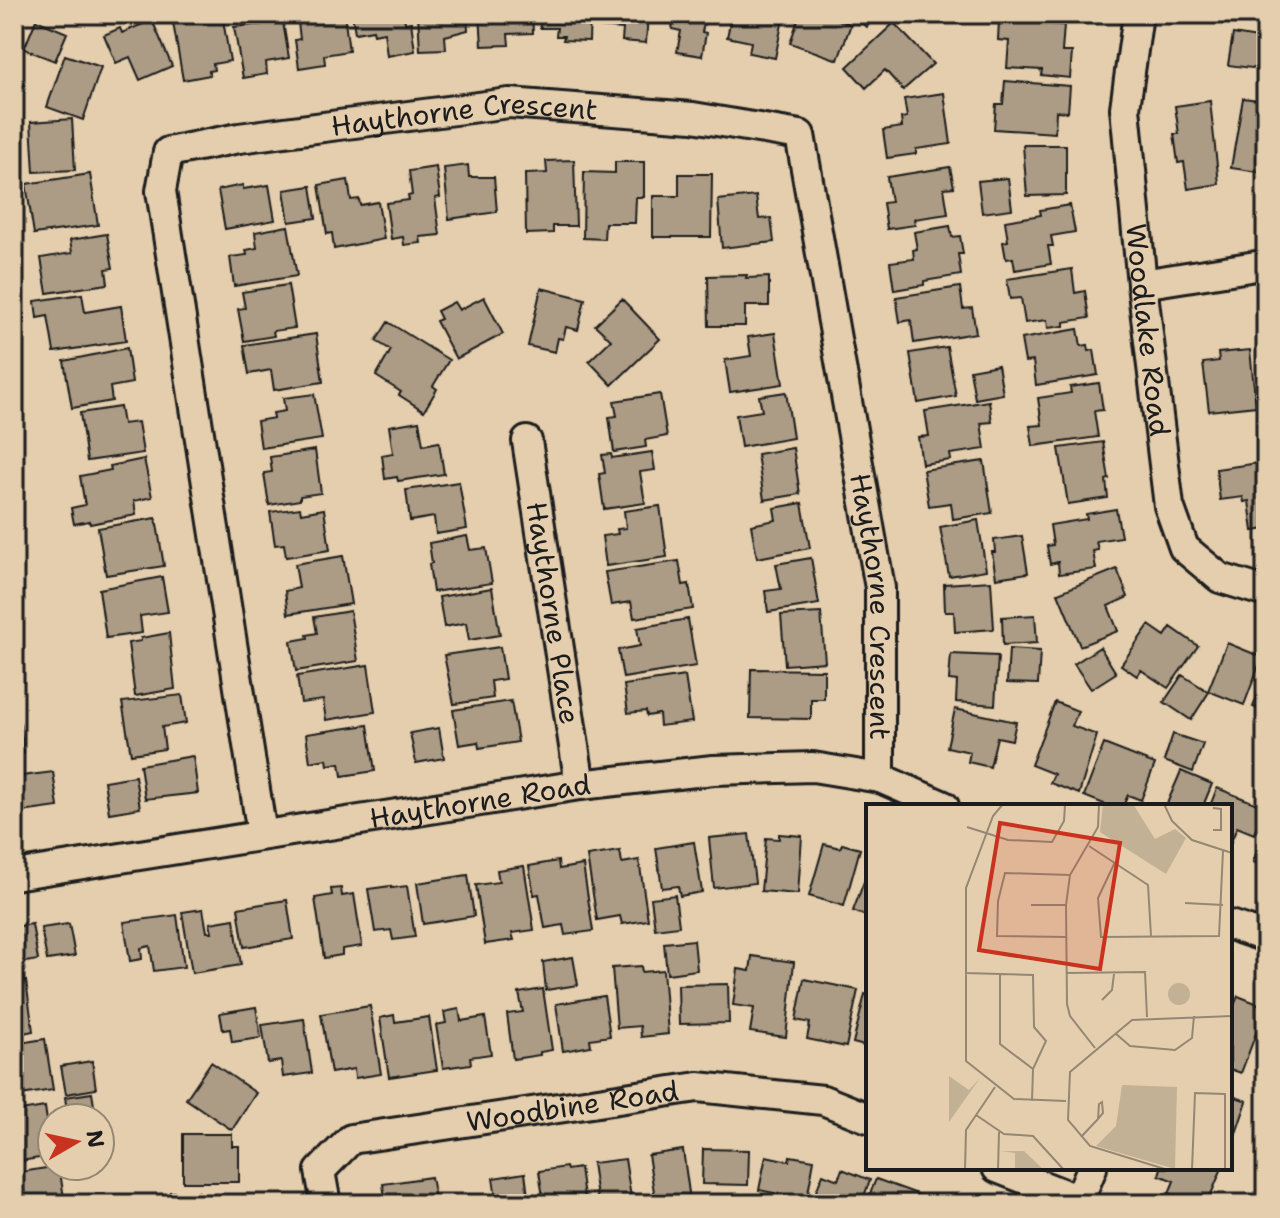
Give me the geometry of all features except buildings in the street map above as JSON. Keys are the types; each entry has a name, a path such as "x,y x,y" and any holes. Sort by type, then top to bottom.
{"street":[{"name":"Woodlake Road","path":"1138,14 1125,108 1142,284 1169,506 1184,548 1220,578 1266,592"},
{"name":"Haythorne Crescent","path":"262,834 161,191 168,152 239,138 509,103 693,117 800,135 880,588 880,778"},
{"path":"1142,284 1256,266"},
{"name":"Haythorne Place","path":"527,441 580,785"},
{"name":"Haythorne Road","path":"14,875 580,785 713,770 813,767 880,778 939,804"},
{"path":"1232,926 1266,937"},
{"name":"Woodbine Road","path":"326,1204 320,1171 351,1139 698,1087 823,1100 866,1117"},
{"path":"1002,1170 1078,1202 1091,1170"}]}
